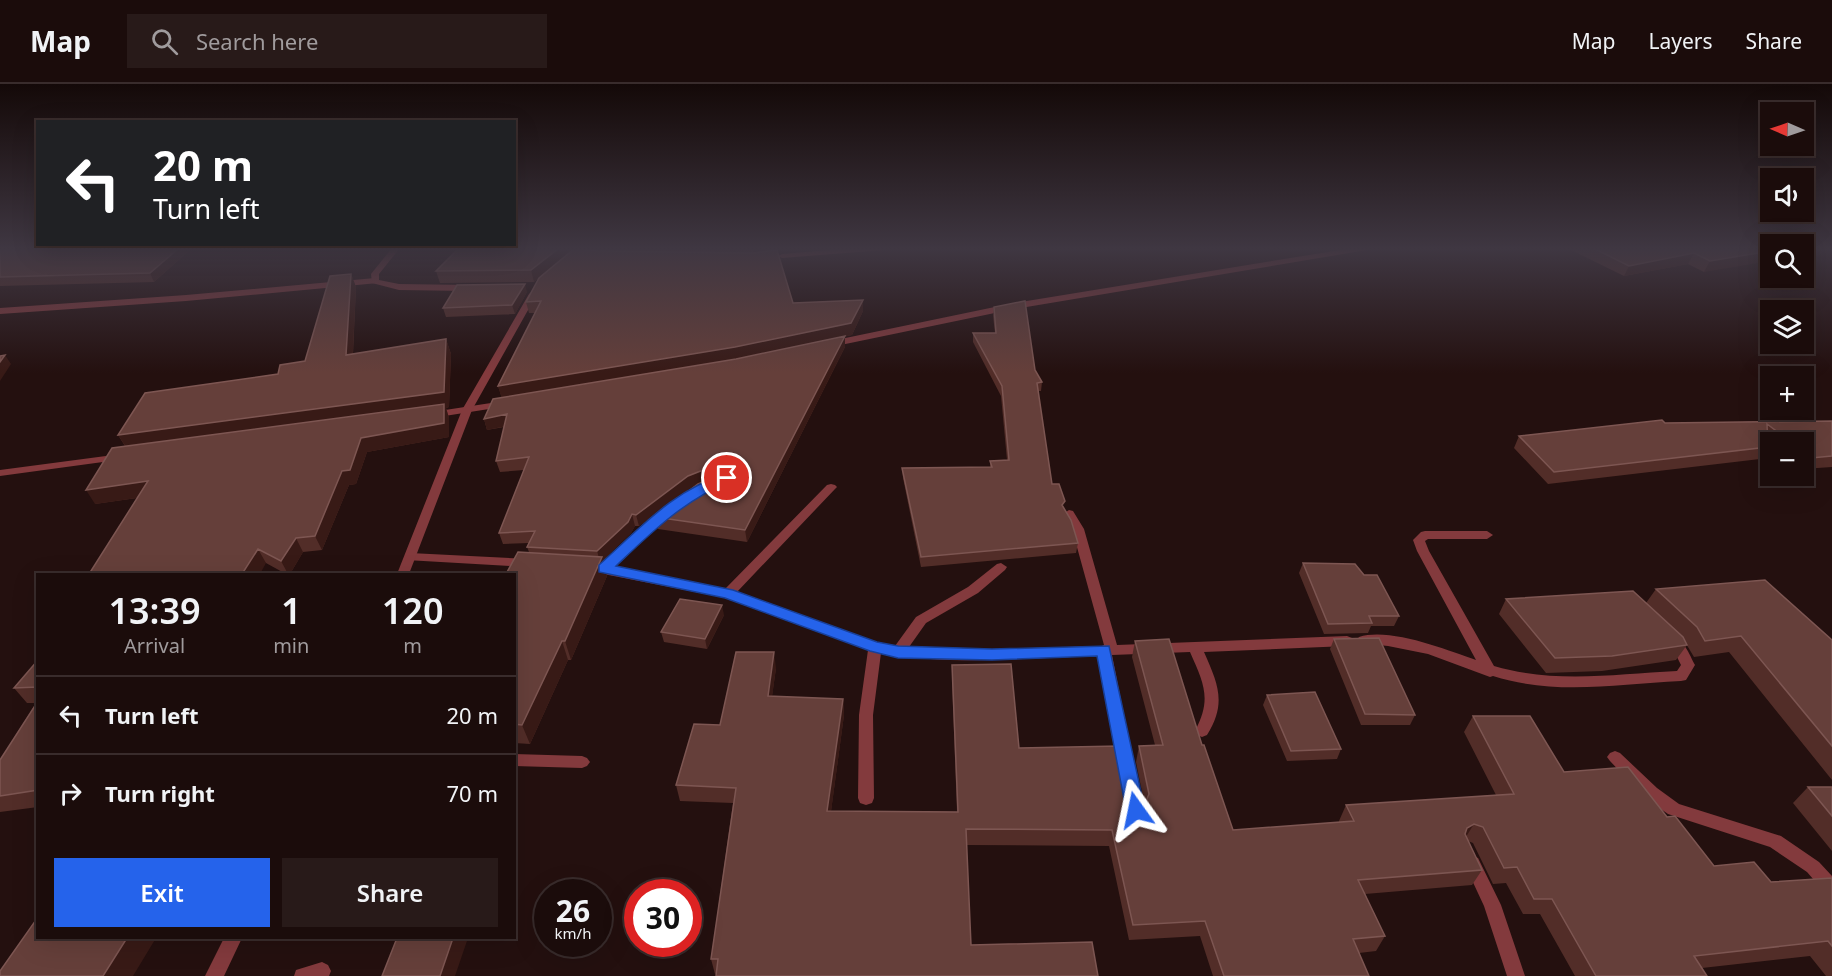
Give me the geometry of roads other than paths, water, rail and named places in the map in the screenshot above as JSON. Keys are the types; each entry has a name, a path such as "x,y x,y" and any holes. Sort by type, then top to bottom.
{"street":[{"path":"0,311 279,290"},
{"path":"403,573 467,410 530,290"},
{"path":"816,347 1014,306 1114,290"},
{"path":"420,417 514,402"},
{"path":"0,473 128,456"},
{"path":"728,594 758,561 806,517 831,487"},
{"path":"604,569 677,505"},
{"path":"1069,514 1078,529 1108,650 1136,810"},
{"path":"1487,534 1425,535 1419,540 1490,672"},
{"path":"410,557 538,564"},
{"path":"571,566 604,569 728,594 876,647 898,652 992,654 1196,649 1248,643 1370,640 1422,645 1490,672 1531,681 1681,676 1688,665 1679,648 1662,632"},
{"path":"898,652 921,620 973,590 1001,567"},
{"path":"866,798 866,715 876,647"},
{"path":"1196,649 1212,688 1211,719 1202,731"},
{"path":"1615,757 1650,793 1674,809 1775,842 1813,867 1832,888"},
{"path":"516,760 582,762"},
{"path":"1465,849 1492,905 1516,976"},
{"path":"214,976 232,939"},
{"path":"303,976 322,971"}]}
